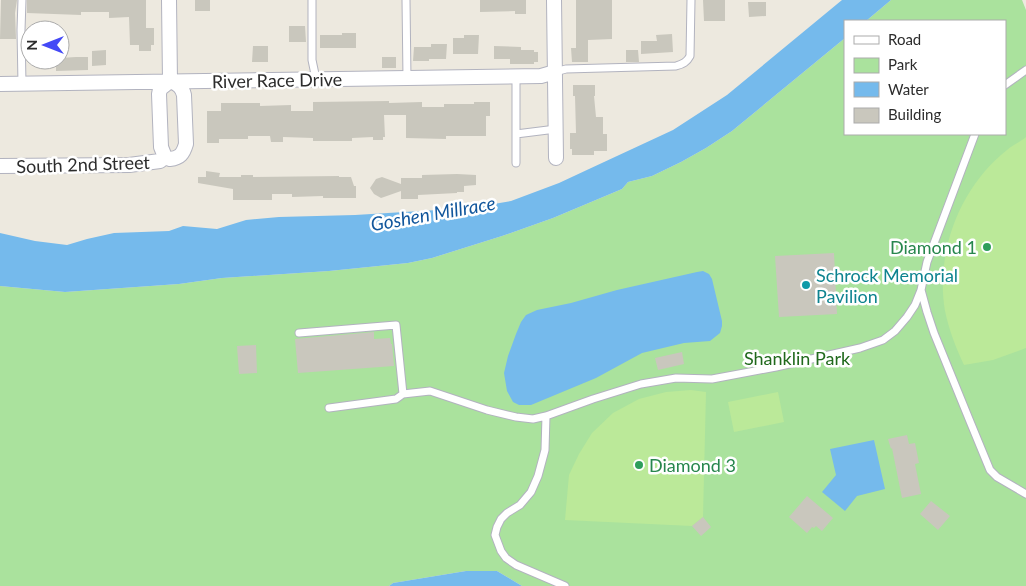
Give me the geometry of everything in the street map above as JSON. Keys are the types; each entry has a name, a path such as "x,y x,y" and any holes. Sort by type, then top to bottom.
{"street":[{"path":"169,0 170,81"},
{"path":"554,0 556,158"},
{"name":"River Race Drive","path":"0,84 541,76 554,72"},
{"name":"South 2nd Street","path":"170,81 183,89 186,144 184,152 180,156 170,159 166,157 161,147 159,94 160,89 170,81"},
{"name":"South 2nd Street","path":"0,166 129,165 160,161 166,157"}],"lane":[{"path":"22,0 22,84"},
{"path":"312,0 312,60 316,79"},
{"path":"406,0 407,78"},
{"path":"554,72 566,69 682,65 690,56 691,0"},
{"path":"1006,84 1026,70"},
{"path":"516,76 516,163"},
{"path":"516,134 556,129"},
{"path":"329,408 396,399 403,394 430,391 487,410 516,417 532,418 546,416 641,384 676,378 712,380 860,348 883,340 895,331 915,305 921,290 927,262 975,135"},
{"path":"921,290 934,333 990,470 997,477 1026,494"},
{"path":"299,333 396,325 403,394"},
{"path":"546,416 545,450 538,476 531,492 520,505 501,519 495,535 500,551 506,558 516,565 565,586"}],"green space":[{"name":"Shanklin Park","path":"891,0 1022,0 1026,10 1026,586 522,586 497,571 466,571 393,583 389,586 0,586 0,286 65,292 179,284 222,278 329,271 408,263 432,258 553,218 622,189 628,182 652,176 681,162 732,131 844,39 844,135 1006,135 1006,20 867,20"},
{"name":"Diamond 1","path":"1026,137 1026,348 993,360 964,365 953,339 945,311 943,289 944,266 948,244 964,202 976,182 990,165"},
{"name":"Diamond 3","path":"691,390 706,392 703,517 692,526 565,520 569,475 592,433 613,413 639,399 666,392"},
{"path":"778,392 784,422 734,432 728,402"}],"water":[{"name":"Goshen Millrace","path":"842,0 891,0 867,20 844,20 844,39 732,131 706,148 652,176 628,182 622,189 553,218 502,236 432,258 408,263 329,271 222,278 179,284 65,292 0,286 0,233 35,241 67,245 114,233 169,231 183,226 217,229 246,220 470,208 511,201 559,183 673,130 727,95"},
{"path":"703,271 709,274 712,279 722,321 720,333 710,341 684,343 642,353 596,378 531,405 519,405 513,402 507,391 504,373 516,334 526,315 537,310 617,290"},
{"path":"874,440 885,489 857,496 845,511 822,492 836,475 830,449"},
{"path":"466,571 497,571 522,586 389,586 393,583"}],"building":[{"path":"1,0 17,0 15,13 16,39 0,39"},
{"path":"27,0 146,0 146,28 154,28 154,45 151,45 151,51 139,51 139,45 130,45 129,17 109,18 109,12 81,12 81,15 27,13"},
{"path":"195,0 210,0 210,11 195,11"},
{"path":"480,0 526,0 526,14 515,14 515,11 480,12"},
{"path":"576,0 612,0 612,39 588,40 588,62 572,62 571,48 576,48"},
{"path":"703,0 725,0 725,21 704,21"},
{"path":"748,2 766,2 766,16 749,17"},
{"path":"289,26 305,26 306,42 289,42"},
{"path":"342,33 356,33 356,48 320,48 320,35 342,35"},
{"path":"672,34 673,52 641,54 641,41 657,41 656,35"},
{"path":"464,35 479,35 478,54 453,54 453,38 464,38"},
{"path":"431,44 447,44 446,59 413,61 414,47 431,47"},
{"path":"253,46 268,46 268,62 252,62"},
{"path":"494,46 521,47 521,50 534,50 534,52 538,52 538,62 534,62 534,64 510,64 510,59 494,59"},
{"path":"106,50 106,65 92,66 92,51"},
{"path":"626,50 638,50 639,62 626,62"},
{"path":"70,57 88,57 88,70 56,71 70,70"},
{"path":"382,57 396,57 396,68 382,68"},
{"path":"573,85 595,85 596,117 603,117 603,134 607,134 607,151 594,151 594,155 572,155 570,133 576,133"},
{"path":"389,101 389,103 422,102 422,107 444,107 444,104 490,102 490,116 486,116 486,136 446,136 446,139 406,138 406,115 384,115 385,137 383,137 383,140 373,140 373,137 352,138 352,141 313,141 313,138 283,137 283,142 271,142 270,136 248,136 248,139 219,139 219,143 207,143 207,111 221,111 221,103 260,103 260,106 291,105 291,111 313,111 313,102"},
{"path":"206,171 220,173 219,177 253,175 253,177 351,177 354,186 356,186 356,198 292,197 292,194 272,194 272,200 233,200 233,189 198,183 198,177 206,177"},
{"path":"457,174 476,175 476,185 464,186 464,192 418,195 418,199 401,199 401,191 381,198 374,194 370,188 376,179 382,177 401,184 401,178"},
{"name":"Schrock Memorial Pavilion","path":"834,253 837,314 779,317 775,256"},
{"path":"374,332 374,339 390,338 394,366 298,373 295,339"},
{"path":"256,345 257,373 239,374 237,346"},
{"path":"682,352 684,364 658,370 655,358"},
{"path":"907,435 909,444 915,443 919,463 915,464 921,494 902,498 892,448 888,439"},
{"path":"807,496 833,518 822,531 816,526 812,527 807,533 789,517"},
{"path":"931,501 950,516 938,530 920,514"},
{"path":"703,517 711,527 701,536 692,526"}],"place":[{"name":"Diamond 1","path":"987,247"},
{"name":"Schrock Memorial Pavilion","path":"806,285"},
{"name":"Diamond 3","path":"639,465"}]}
